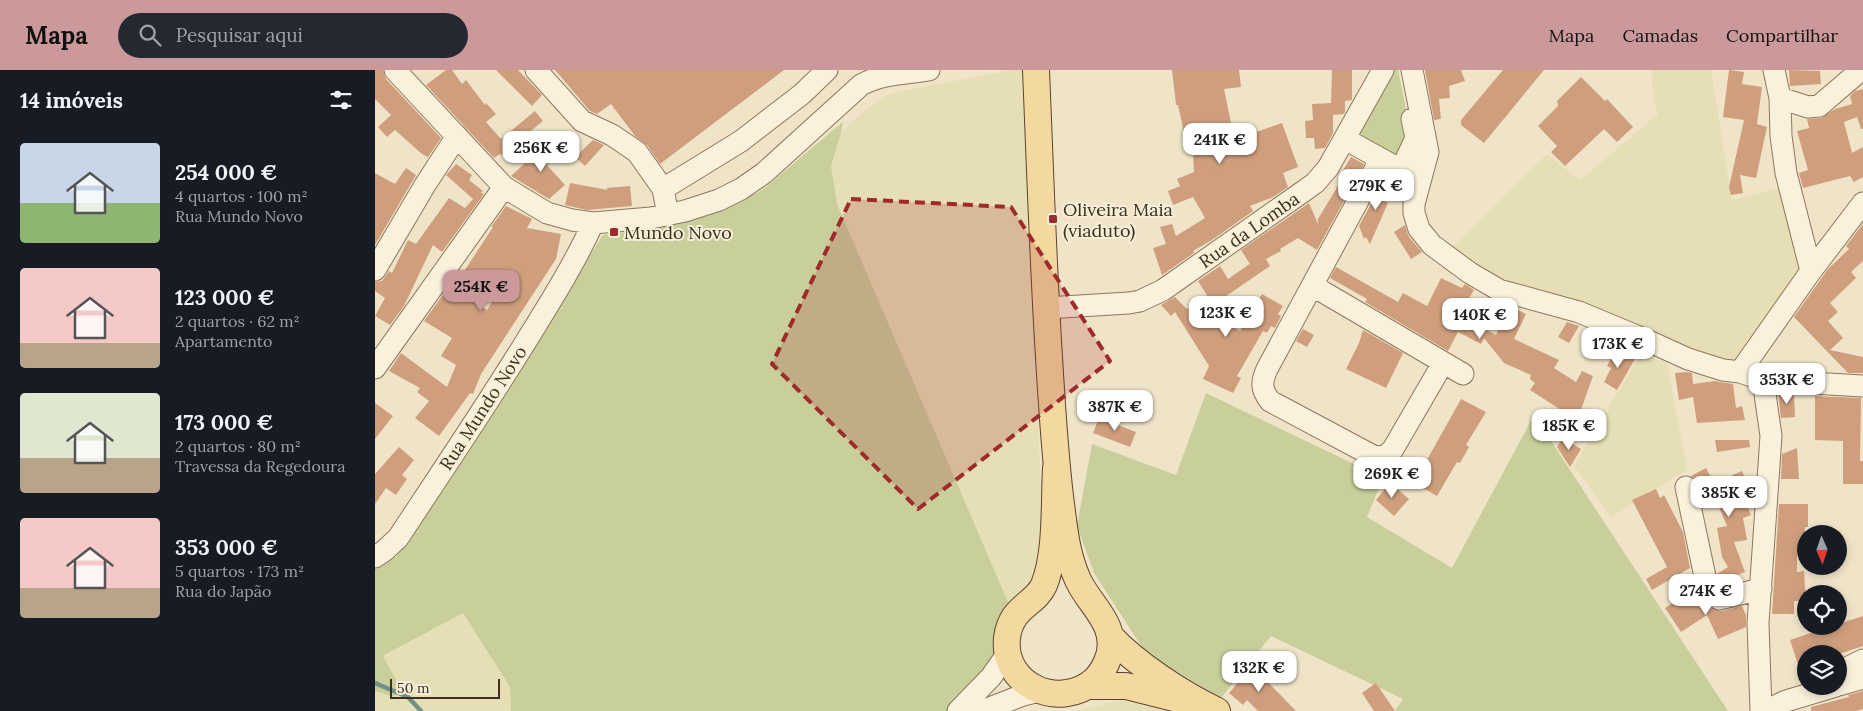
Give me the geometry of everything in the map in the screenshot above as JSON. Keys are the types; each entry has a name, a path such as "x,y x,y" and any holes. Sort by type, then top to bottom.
{"main road":[{"path":"1036,70 1046,308 1056,468 1070,562 1079,583 1091,603"},
{"path":"1032,598 1047,593 1062,592 1078,595 1101,612 1110,636 1110,650 1107,664 1089,686 1077,692 1065,694 1039,691 1025,682 1014,669 1008,653 1007,637 1011,622 1020,609 1032,598 1042,589 1050,565 1056,468"},
{"path":"1110,636 1125,652 1213,709"},
{"path":"1089,686 1126,686 1213,709"}],"street":[{"path":"395,70 503,186 547,212 572,220 593,223 668,215 719,200 741,189 764,173 861,85 886,73 925,71"},
{"path":"536,70 583,121 612,135 637,152 663,189 668,215"},
{"path":"663,189 741,141 803,94 827,70"},
{"name":"Rua da Lomba","path":"1046,308 1129,303 1141,301 1163,290 1315,182 1328,168 1383,70"},
{"path":"1345,139 1401,170 1416,138 1403,70"},
{"path":"1412,70 1427,152 1426,165 1415,195 1414,213 1419,229 1432,245 1470,273 1499,290 1579,312 1620,328 1688,359 1723,370 1739,372 1763,380 1863,386"},
{"path":"1774,70 1780,98 1781,136 1785,173 1811,271"},
{"path":"1780,98 1801,105 1819,106 1861,70"},
{"path":"375,270 425,185 457,136"},
{"path":"1380,160 1267,369 1262,381 1264,393 1270,401 1375,457 1386,456 1393,449 1443,363"},
{"path":"375,368 503,186"},
{"path":"1739,372 1811,271 1863,203"},
{"name":"Rua Mundo Novo","path":"375,557 398,538 494,393 552,300 593,223"},
{"path":"1313,286 1463,374"},
{"path":"1763,380 1771,436 1758,623 1764,711"},
{"path":"1686,487 1707,586 1712,596 1719,599 1761,589"},
{"path":"958,711 991,677 1008,653"},
{"path":"1847,668 1863,660"},
{"path":"1847,683 1863,678"},
{"path":"1764,711 1785,695 1797,690"},
{"path":"982,711 1023,695 1039,691"},
{"path":"1764,711 1786,701 1806,695"}],"highlighted area":[{"path":"851,199 1011,207 1110,361 918,509 772,364"}],"shaded area":[{"path":"1012,70 1023,70 1044,562 1038,580 1011,609 837,204 831,166 841,133 862,113 891,93"},
{"path":"1651,70 1711,70 1732,201 1782,187 1803,271 1741,358 1726,365 1545,291 1503,284 1452,248 1547,154 1580,180 1658,114 1654,101"},
{"path":"1640,355 1667,362 1687,470 1611,517 1574,466"},
{"path":"463,613 510,687 511,711 375,711 375,691 394,697 383,657"},
{"path":"1124,699 1170,711 1069,711 1080,710"}],"green space":[{"path":"1388,70 1398,70 1412,138 1399,162 1351,136"},
{"path":"843,122 831,166 837,204 1011,609 991,670 948,711 511,711 510,687 463,613 383,656 401,689 394,697 375,691 375,568 397,556 603,235 685,222 723,210 767,186"},
{"path":"1206,393 1383,478 1367,517 1452,568 1534,415 1728,711 1395,711 1403,699 1271,636 1221,698 1145,652 1094,573 1077,526 1092,444 1176,475"}],"building":[{"path":"375,70 383,70 386,79 441,138 428,157 395,130 387,137 378,127 391,115 375,99"},
{"path":"446,70 452,70 462,84 466,80 485,105 486,103 496,114 486,122 501,139 535,111 543,121 501,155 494,158 426,85"},
{"path":"496,70 518,70 542,95 532,106"},
{"path":"555,70 784,70 660,164 647,145 635,136 611,104 597,114 590,111"},
{"path":"1172,70 1239,70 1241,87 1224,89 1231,123 1214,127 1216,159 1256,142 1253,133 1282,123 1298,167 1283,173 1288,187 1273,197 1250,206 1253,211 1193,251 1194,253 1162,275 1153,248 1166,244 1160,227 1172,224 1176,236 1205,218 1193,197 1173,205 1168,191 1180,186 1177,179 1194,172 1192,131 1184,133 1178,105 1176,105"},
{"path":"1332,70 1352,70 1352,100 1345,101 1344,114 1333,115 1333,133 1325,148 1315,149 1314,138 1306,138 1305,121 1313,120 1312,104 1331,103"},
{"path":"1425,70 1461,70 1465,81 1449,86 1450,98 1439,99 1441,119 1434,120"},
{"path":"1503,70 1544,70 1484,143 1461,125 1461,120"},
{"path":"1729,70 1744,72 1742,84 1762,87 1757,124 1767,127 1756,178 1740,175 1743,193 1731,195 1729,187 1744,120 1723,117"},
{"path":"1789,70 1820,71 1821,84 1790,86"},
{"path":"1581,77 1605,101 1607,99 1633,127 1617,142 1604,129 1565,166 1551,152 1557,146 1538,126 1558,106 1557,101"},
{"path":"1863,89 1863,129 1861,129 1857,117 1844,122 1852,153 1863,147 1863,177 1854,182 1850,176 1803,188 1799,173 1808,170 1797,131 1809,128 1807,119 1821,118 1835,109 1852,104 1850,96 1855,91"},
{"path":"593,140 604,145 585,166 575,157"},
{"path":"549,141 559,153 547,165 565,185 549,199 511,176"},
{"path":"1351,157 1364,164 1317,250 1298,238 1280,249 1281,251 1266,259 1270,266 1213,305 1198,281 1220,266 1228,279 1250,264 1241,250 1309,203 1318,224 1318,219 1342,179 1339,177"},
{"path":"456,164 472,175 469,180 483,191 481,193 484,194 442,252 433,245 404,306 390,325 375,316 385,298 375,291 375,282 382,281 389,271 392,273 408,240 416,244 449,198 465,208 473,199 446,175"},
{"path":"406,168 416,175 375,245 375,173 395,184"},
{"path":"1386,176 1395,181 1384,201 1388,203 1370,244 1366,237 1364,239 1359,226"},
{"path":"570,183 608,190 606,188 630,186 632,206 587,210 565,205"},
{"path":"506,206 532,219 527,228 561,234 556,259 481,374 473,394 470,393 439,436 415,418 429,401 417,392 420,388 389,371 401,353 447,387 456,365 441,356 452,338 424,321 460,271 463,273 493,227 491,227","holes":["483,276 501,288 487,310 468,298"]},
{"path":"1863,224 1863,261 1851,272 1856,278 1830,303 1838,312 1828,321 1843,338 1830,350 1863,357 1863,373 1848,373 1794,317 1828,269 1849,249 1846,246"},
{"path":"1405,225 1409,237 1422,252 1411,259 1394,232"},
{"path":"1336,267 1398,302 1403,293 1427,306 1441,278 1462,288 1465,284 1474,290 1466,303 1469,305 1462,317 1496,335 1510,306 1526,314 1514,339 1559,360 1554,368 1576,382 1582,371 1593,376 1573,432 1553,425 1561,410 1530,390 1535,383 1530,379 1531,375 1504,363 1484,338 1481,344 1458,332 1448,351 1365,302 1367,299 1330,278"},
{"path":"1262,294 1283,306 1278,314 1281,316 1275,328 1271,326 1267,333 1263,331 1237,376 1241,378 1233,393 1203,379 1209,366 1175,312 1171,316 1161,305 1175,297 1187,309 1195,305 1240,331"},
{"path":"1567,322 1579,326 1569,343 1558,337"},
{"path":"1303,329 1314,335 1307,347 1296,341"},
{"path":"1363,330 1403,353 1386,388 1346,369 1359,343"},
{"path":"1615,351 1635,359 1617,390 1604,382 1611,368 1607,366"},
{"path":"1675,373 1692,373 1693,384 1715,381 1733,384 1736,408 1742,406 1745,420 1697,423 1693,397 1679,400"},
{"path":"1778,393 1794,394 1795,417 1781,418"},
{"path":"1815,396 1861,398 1860,461 1863,461 1863,484 1843,484 1843,441 1815,440"},
{"path":"1461,399 1486,412 1466,445 1469,447 1460,463 1457,462 1437,496 1414,483"},
{"path":"375,403 393,416 375,439"},
{"path":"1099,418 1136,432 1130,447 1093,433"},
{"path":"1563,438 1581,449 1570,467 1557,447"},
{"path":"1715,440 1749,440 1750,447 1717,452"},
{"path":"399,447 414,460 402,475 407,479 396,495 386,488 375,504 375,474"},
{"path":"1797,448 1799,479 1781,479 1782,454"},
{"path":"1706,468 1714,483 1742,471 1750,490 1742,494 1751,515 1743,518 1747,540 1734,542 1745,572 1730,578 1732,583 1721,586 1717,574 1728,567 1722,557 1717,528 1727,526 1710,486 1700,491 1696,479 1691,476"},
{"path":"1390,483 1409,499 1394,516 1376,500"},
{"path":"1656,489 1660,498 1664,495 1683,532 1690,568 1652,590 1646,579 1667,567 1632,500"},
{"path":"1779,504 1808,504 1808,525 1797,525 1797,575 1804,575 1805,585 1797,585 1797,601 1794,601 1794,614 1772,614"},
{"path":"1692,590 1707,615 1681,632 1665,608"},
{"path":"1742,606 1746,615 1746,627 1718,639 1705,611 1710,608 1722,611"},
{"path":"1863,616 1863,646 1847,651 1847,645 1797,645 1797,662 1790,640 1805,635 1847,635 1847,621"},
{"path":"1253,665 1267,676 1265,679 1296,711 1258,711 1247,700 1243,705 1229,693"},
{"path":"1376,683 1395,711 1374,711 1362,693"},
{"path":"1863,691 1863,709 1856,711 1811,711 1811,707 1849,697 1848,695"}],"waterway":[{"path":"375,683 408,697 421,711"}],"place":[{"name":"Oliveira Maia (viaduto)","path":"1053,219"},
{"name":"Mundo Novo","path":"614,232"}]}
